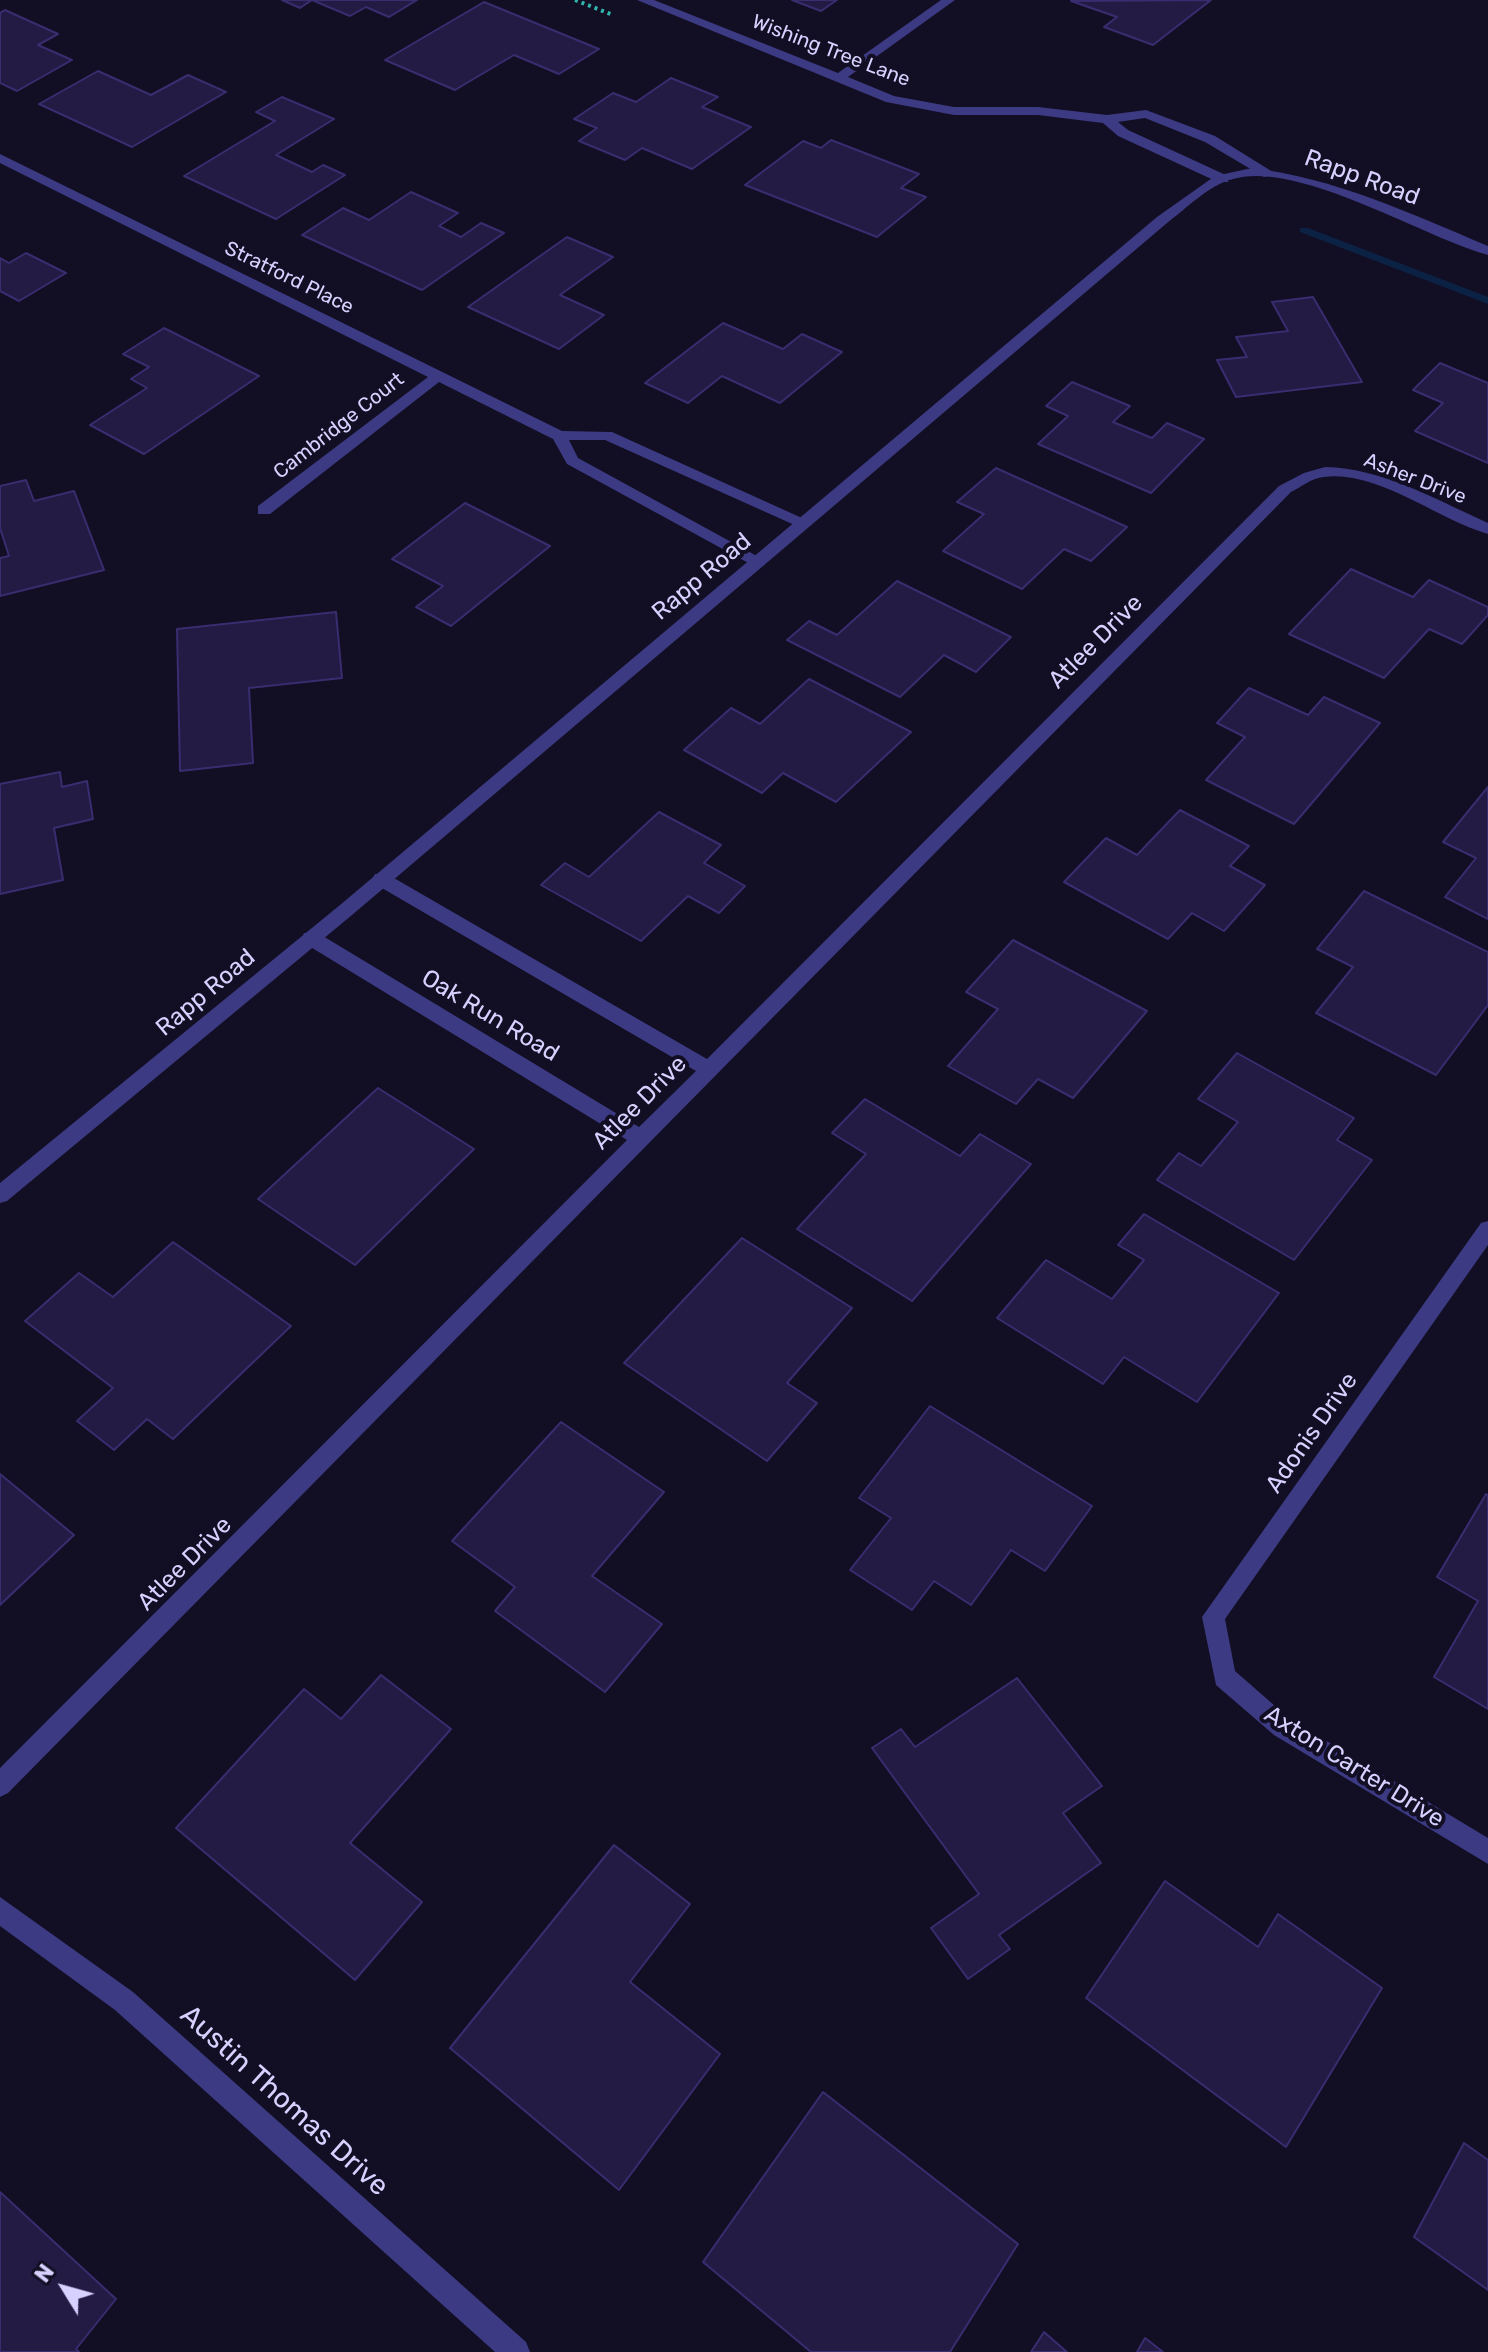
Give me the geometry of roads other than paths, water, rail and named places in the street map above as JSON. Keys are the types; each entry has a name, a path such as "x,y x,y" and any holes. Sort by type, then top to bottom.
{"street":[{"name":"Wishing Tree Lane","path":"643,0 891,99 954,111 1038,111 1107,119 1146,114 1210,139 1269,174"},
{"path":"839,78 949,0"},
{"name":"Wishing Tree Lane","path":"1107,119 1123,133 1223,179"},
{"name":"Stratford Place","path":"0,158 559,436 607,435 805,523"},
{"name":"Rapp Road","path":"0,1195 311,938 1162,220 1223,179 1232,174 1269,174 1306,180 1488,251"},
{"name":"Cambridge Court","path":"264,510 439,375"},
{"name":"Stratford Place","path":"559,436 572,461 758,561"},
{"name":"Asher Drive","path":"1326,471 1342,472 1399,491 1488,529"},
{"name":"Atlee Drive","path":"0,1785 1285,489 1308,476 1326,471"},
{"path":"381,879 710,1070"},
{"name":"Oak Run Road","path":"311,938 642,1139"},
{"name":"Adonis Drive","path":"1224,1677 1213,1617 1488,1229"},
{"name":"Axton Carter Drive","path":"1224,1677 1282,1727 1488,1852"},
{"name":"Austin Thomas Drive","path":"0,1909 26,1932 124,2001 516,2352"}],"waterway":[{"path":"1304,230 1488,301"}]}
